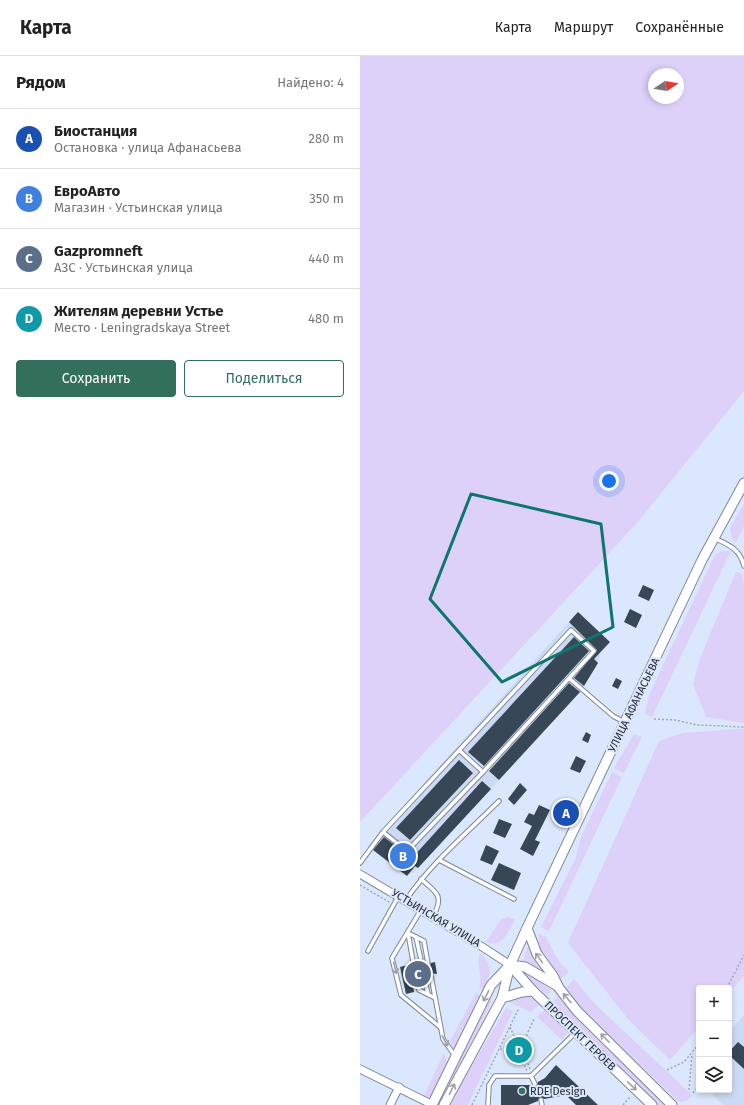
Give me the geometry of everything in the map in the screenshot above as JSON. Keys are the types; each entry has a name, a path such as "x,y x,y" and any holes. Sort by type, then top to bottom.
{"main road":[{"name":"УЛИЦА АФАНАСЬЕВА","path":"510,965 713,538 744,484"},
{"path":"527,928 534,950 553,976 556,985"},
{"path":"510,965 525,967 556,985"},
{"path":"444,1105 502,998 510,965"},
{"path":"433,1105 491,985 510,965"},
{"name":"ПРОСПЕКТ ГЕРОЕВ","path":"510,965 533,992 652,1105"},
{"name":"ПРОСПЕКТ ГЕРОЕВ","path":"556,985 578,1010 672,1105"},
{"path":"502,998 522,992 533,992"}],"street":[{"name":"УСТЬИНСКАЯ УЛИЦА","path":"360,874 422,909 510,965"},
{"path":"360,1069 433,1105"},
{"path":"390,1105 399,1087"}],"lane":[{"path":"713,538 735,548 742,558 744,566"},
{"path":"360,863 384,832 571,630 594,650 570,679 407,851 384,832"},
{"path":"570,679 612,716 625,722"},
{"path":"460,751 483,772"},
{"path":"368,951 394,905 499,802"},
{"path":"439,860 514,899"},
{"path":"421,879 437,893 440,901 433,916"},
{"path":"422,909 392,958 400,994 440,1027"},
{"path":"408,933 424,941 428,964"},
{"path":"408,933 414,967"},
{"path":"416,937 422,965"},
{"path":"431,976 443,1039 456,1057"},
{"path":"424,977 428,994"},
{"path":"417,979 419,990 436,998"},
{"path":"488,1105 489,1085 495,1076 531,1076 576,1032"},
{"path":"531,1076 535,1084"},
{"path":"541,1100 542,1105"}],"path":[{"path":"654,720 675,720 696,725 744,727"},
{"path":"360,885 394,905"},
{"path":"729,985 744,955"},
{"path":"472,1105 518,1010"},
{"path":"523,1043 534,1019"},
{"path":"510,1027 517,1043"},
{"path":"517,1043 523,1043 527,1047 525,1056 530,1068"},
{"path":"512,1049 517,1043"},
{"path":"667,1070 684,1062 696,1048"},
{"path":"500,1049 512,1049"},
{"path":"512,1049 516,1056 521,1058 526,1070"},
{"path":"688,1090 692,1054"},
{"path":"521,1058 525,1056"},
{"path":"622,1105 636,1090"},
{"path":"693,1093 696,1090"}],"highlighted area":[{"path":"471,494 601,524 613,627 502,682 430,599"}],"shaded area":[{"path":"360,56 744,56 744,391 637,523 360,822"},
{"path":"744,504 744,526 736,543 732,539 730,528"},
{"path":"722,551 731,551 652,717 645,714 649,695 711,563 716,554"},
{"path":"736,572 742,575 744,586 744,723 706,717 693,684 700,658"},
{"path":"578,612 610,642 601,651 598,663 580,692 418,868 410,861 410,856 384,836 373,850 367,847"},
{"path":"744,729 744,976 732,990 732,985 696,985 696,1030 670,1060 628,1019 568,943 659,741 683,733"},
{"path":"634,734 642,737 624,773 614,768"},
{"path":"612,772 622,777 549,931 541,927 576,857 581,837"},
{"path":"509,917 515,920 504,938 501,941 492,944 486,942 501,919"},
{"path":"539,934 546,937 558,960 569,972 561,979 548,964 542,953"},
{"path":"530,946 553,980 523,961 527,948"},
{"path":"480,953 488,962 490,970 488,980 483,990 479,988 481,979 478,961"},
{"path":"522,970 552,990 547,995 521,972"},
{"path":"574,979 595,1004 693,1096 686,1101 679,1102 581,1008 566,988"},
{"path":"476,993 481,996 455,1048 452,1048 450,1041"},
{"path":"528,996 540,1003 531,1012 509,1002 515,997"},
{"path":"558,997 593,1035 666,1105 659,1105 552,1002"},
{"path":"490,1000 492,1001 440,1105 437,1105"},
{"path":"506,1008 513,1011 468,1105 451,1105 457,1092"},
{"path":"546,1008 566,1028 567,1033 562,1040 537,1017"},
{"path":"744,1015 744,1105 723,1105 711,1093 732,1093 732,1029"},
{"path":"444,1053 447,1063 431,1096 427,1098 424,1096"}],"building":[{"path":"643,585 654,590 649,601 638,596"},
{"path":"630,609 642,615 636,628 624,622"},
{"path":"578,612 610,642 594,659 598,663 584,686 574,678 597,650 569,622"},
{"path":"574,637 589,651 484,766 468,752"},
{"path":"616,678 622,681 618,689 612,686"},
{"path":"569,683 580,692 499,780 489,771"},
{"path":"586,732 591,735 588,743 582,740"},
{"path":"576,756 586,761 580,773 570,769"},
{"path":"459,760 473,773 410,840 396,828"},
{"path":"482,781 491,789 418,868 415,866 407,876 373,850 384,837 412,858"},
{"path":"520,783 527,790 514,805 508,799"},
{"path":"539,805 550,810 535,840 540,842 533,856 520,849 532,826 524,822 529,813 534,815"},
{"path":"499,819 512,824 505,838 493,833"},
{"path":"486,845 499,851 492,865 480,860"},
{"path":"499,863 521,873 514,890 491,880"},
{"path":"435,962 437,974 430,973 427,977 424,974 420,978 415,976 412,980 414,992 406,994 400,967 408,965 414,970 417,966 421,968 425,965 429,967 431,963"},
{"path":"738,1042 744,1047 744,1069 732,1058 732,1049"},
{"path":"556,1065 598,1105 576,1105 566,1095 544,1099 540,1097 538,1101 528,1105 501,1105 501,1085 532,1085 536,1087 538,1082 545,1078"}],"place":[{"name":"Биостанция","path":"566,813"},
{"name":"ЕвроАвто","path":"403,856"},
{"name":"Gazpromneft","path":"418,974"},
{"name":"Жителям деревни Устье","path":"519,1050"},
{"name":"RDE Design","path":"522,1091"}]}
